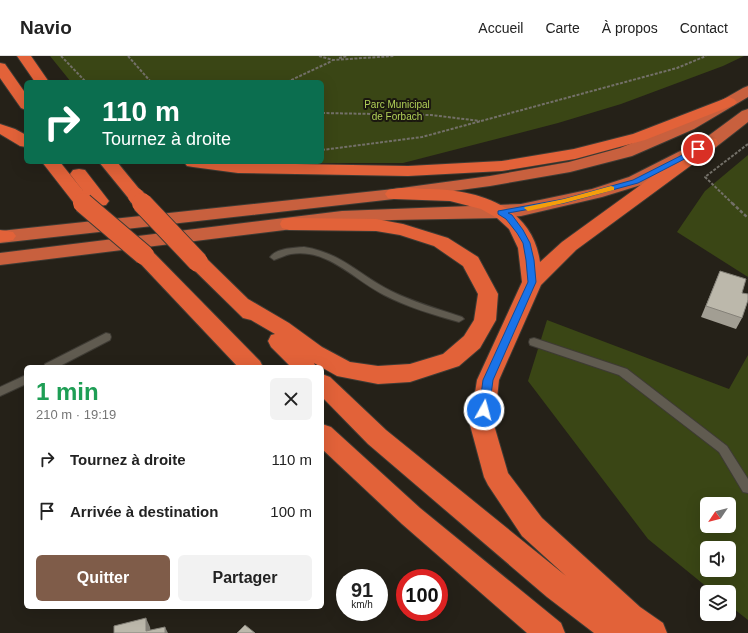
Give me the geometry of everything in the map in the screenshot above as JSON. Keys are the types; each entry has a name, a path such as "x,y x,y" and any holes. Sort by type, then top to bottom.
{"highway":[{"path":"24,56 41,80"},
{"path":"0,67 24,102"},
{"path":"2,236 394,194 490,181 570,166 626,152 688,126 748,91"},
{"path":"208,164 238,168 392,171 502,166 575,154 639,137 729,102"},
{"path":"652,633 630,617 532,527 497,478 482,425 488,380 532,282 569,246 748,114"},
{"path":"0,116 4,130 24,141"},
{"path":"0,259 342,217 392,214 501,212 564,201 635,181 710,143"},
{"path":"52,164 92,202 250,365"},
{"path":"71,164 92,202"},
{"path":"110,164 136,196 198,262 239,304 303,365"},
{"path":"394,194 436,194 458,196 481,203 509,217 521,232 526,243 530,260 532,282"},
{"path":"239,304 281,328 314,353 345,370 378,375 410,373 451,360 472,342 486,320 488,294 471,262 441,242 403,230 376,225 289,224"},
{"path":"324,386 377,437 557,587 618,633"},
{"path":"324,436 411,516 550,633"}],"lane":[{"path":"274,257 292,251 310,251 332,258 352,269 375,286 403,301 459,320"},
{"path":"53,365 106,337"},
{"path":"534,342 623,372 723,449 747,488"},
{"path":"0,392 24,380"}],"path":[{"path":"61,56 84,80"},
{"path":"128,56 149,80"},
{"path":"319,56 333,60 394,56"},
{"path":"291,80 333,60 346,56"},
{"path":"324,150 422,137 677,68 706,56"},
{"path":"324,113 431,116 483,121"},
{"path":"748,144 705,177 748,218"}],"green space":[{"name":"Parc Municipal de Forbach","path":"50,56 744,56 723,66 621,104 558,123 403,163 324,163 324,80 69,80"},
{"path":"748,155 748,277 677,232 705,191"},
{"path":"547,320 729,389 748,355 748,620 736,611 736,585 704,585 648,539 528,381"}],"building":[{"path":"720,271 746,279 742,293 748,294 748,300 742,318 706,306"},
{"path":"146,618 146,631 165,627 165,633 114,633 114,626"},
{"path":"245,625 255,633 237,633"}],"slow traffic":[{"path":"528,208 564,201 611,189"}],"route":[{"path":"484,410 488,380 505,339 532,282 530,260 526,243 521,232 509,217 501,212 521,210 564,201 635,181 698,149"}]}
